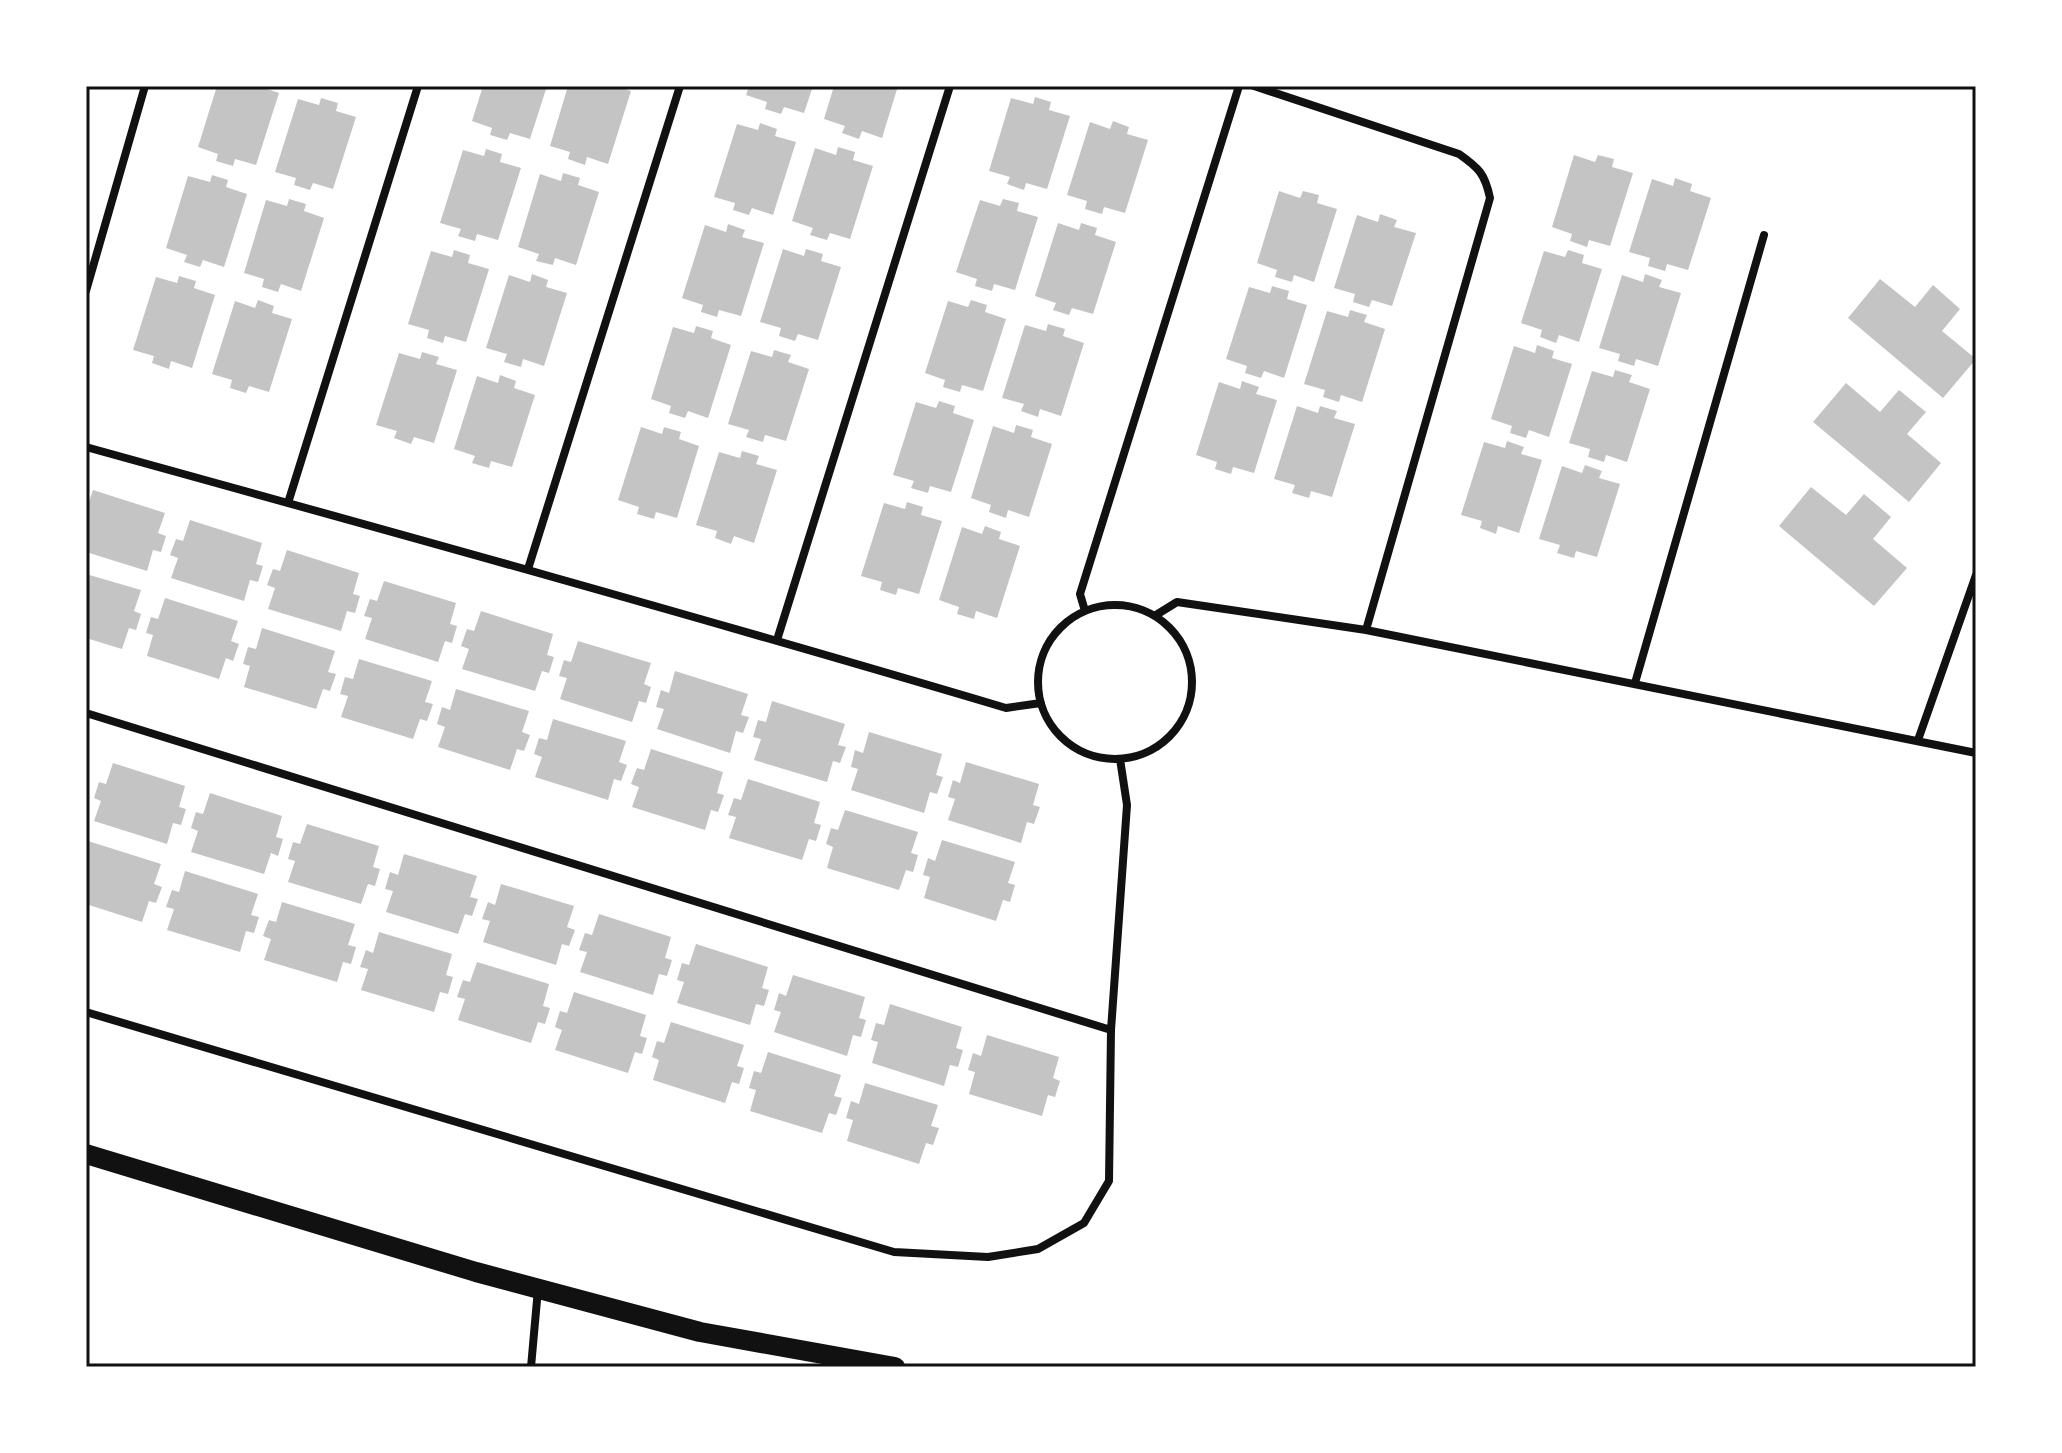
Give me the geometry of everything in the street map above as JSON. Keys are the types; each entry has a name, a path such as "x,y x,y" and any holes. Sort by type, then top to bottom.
{"main road":[{"path":"86,1154 476,1272 700,1332 895,1367"}],"street":[{"path":"86,291 145,86"},
{"path":"288,503 418,86"},
{"path":"528,569 680,86"},
{"path":"777,640 950,86"},
{"path":"1085,611 1080,594 1239,86"},
{"path":"1254,86 1459,154 1477,167 1486,180 1490,198 1366,630"},
{"path":"1635,683 1764,235"},
{"path":"86,447 528,569 1006,708 1041,703"},
{"path":"1918,740 1976,575"},
{"path":"1156,615 1177,602 1366,630 1976,753"},
{"path":"1108,604 1133,606 1156,615 1176,634 1189,658 1193,686 1186,713 1171,736 1147,752 1120,759 1086,754 1057,734 1041,703 1038,676 1045,649 1062,626 1085,611 1108,604"},
{"path":"86,713 1111,1030"},
{"path":"86,1012 894,1252 988,1257 1038,1249 1084,1223 1109,1181 1111,1030 1127,805 1120,759"},
{"path":"531,1367 538,1288"}],"building":[{"path":"217,86 258,86 279,93 256,165 235,159 233,166 216,161 218,154 198,147"},
{"path":"483,86 547,86 530,139 510,133 507,140 490,135 492,128 472,121"},
{"path":"568,86 615,86 631,91 608,164 587,157 585,165 568,159 570,152 550,146"},
{"path":"749,86 813,86 804,113 784,107 781,114 765,109 767,102 746,95"},
{"path":"834,86 898,86 882,138 862,131 859,139 842,133 845,126 824,119"},
{"path":"1035,97 1051,102 1049,110 1070,116 1047,189 1026,183 1024,190 1007,184 1010,177 989,171 1011,98 1033,104"},
{"path":"321,98 338,103 336,111 356,117 333,189 313,183 310,190 294,185 296,178 275,172 298,99 319,105"},
{"path":"1113,121 1129,127 1127,134 1148,140 1125,213 1104,207 1102,214 1085,209 1087,201 1067,195 1090,122 1110,129"},
{"path":"760,123 777,129 775,136 796,142 773,215 752,208 749,215 733,210 735,203 714,197 737,124 758,130"},
{"path":"838,147 855,152 853,160 873,166 850,239 830,233 827,240 810,235 813,228 792,221 815,148 836,155"},
{"path":"486,149 502,154 500,162 521,168 498,240 477,234 475,241 458,236 461,229 440,223 463,150 484,156"},
{"path":"1574,155 1595,162 1598,155 1614,159 1612,167 1633,173 1610,246 1589,240 1587,247 1570,241 1572,234 1552,227"},
{"path":"563,173 580,178 578,185 599,192 576,265 555,258 553,265 536,261 539,254 518,247 540,174 561,181"},
{"path":"212,175 228,180 226,187 247,194 224,267 203,260 200,267 184,262 187,255 166,248 188,176 210,182"},
{"path":"1675,178 1692,184 1690,191 1711,198 1688,270 1667,264 1665,271 1648,266 1650,258 1629,252 1652,179 1673,186"},
{"path":"1279,191 1300,198 1303,191 1319,195 1317,203 1337,209 1314,282 1294,275 1292,282 1275,277 1277,270 1257,263"},
{"path":"289,199 306,204 304,211 324,218 301,291 281,284 278,292 262,287 264,279 244,273 266,200 287,206"},
{"path":"1003,199 1019,203 1017,211 1038,217 1015,290 994,284 992,291 975,286 977,279 956,272 980,200 1000,206"},
{"path":"1380,214 1397,220 1394,227 1416,233 1392,306 1372,300 1369,307 1353,302 1355,294 1334,288 1357,215 1378,222"},
{"path":"1058,223 1079,230 1081,223 1097,228 1095,235 1116,242 1093,314 1072,308 1069,315 1053,310 1056,303 1035,296"},
{"path":"728,224 745,230 742,237 764,243 741,316 719,310 717,317 701,312 703,305 682,298 705,225 726,232"},
{"path":"783,249 804,256 806,249 823,254 821,261 841,267 818,340 798,334 795,341 779,336 781,328 760,322"},
{"path":"454,250 470,255 468,263 489,269 466,342 445,336 443,343 427,338 429,330 408,324 431,251 452,257"},
{"path":"1568,250 1584,255 1582,263 1602,269 1579,342 1559,335 1556,343 1540,337 1542,330 1521,323 1544,251 1565,257"},
{"path":"532,274 548,280 546,287 567,293 544,366 523,359 521,367 504,362 507,354 486,348 509,275 530,282"},
{"path":"1645,274 1662,280 1659,287 1681,293 1658,366 1636,359 1634,366 1618,361 1620,354 1599,348 1622,275 1643,282"},
{"path":"179,276 196,281 194,288 215,295 192,368 171,361 169,369 152,363 154,356 133,350 156,277 177,283"},
{"path":"1880,279 1915,307 1933,285 1960,309 1942,331 1976,359 1943,398 1848,318"},
{"path":"1272,286 1289,291 1287,299 1307,305 1284,378 1264,371 1261,378 1245,373 1247,366 1226,359 1249,287 1270,293"},
{"path":"258,300 274,306 272,313 292,319 269,392 249,386 246,393 230,388 232,380 212,374 235,301 255,308"},
{"path":"971,300 987,305 985,312 1006,319 983,391 962,385 960,392 943,387 945,380 925,373 948,301 968,307"},
{"path":"1350,310 1367,315 1364,322 1385,329 1362,402 1341,395 1339,402 1323,397 1325,390 1304,384 1327,311 1348,317"},
{"path":"1048,324 1065,329 1063,336 1084,343 1061,416 1040,409 1038,417 1021,411 1024,404 1002,398 1025,325 1046,331"},
{"path":"696,326 713,331 711,338 731,345 708,418 688,411 685,418 669,413 671,406 651,399 673,327 694,333"},
{"path":"1537,345 1554,351 1552,358 1572,364 1549,437 1529,430 1526,438 1510,433 1512,426 1491,419 1514,346 1535,353"},
{"path":"774,350 791,355 788,362 809,369 786,441 765,435 763,442 746,437 749,430 728,424 751,351 772,357"},
{"path":"422,352 439,357 436,364 457,370 434,443 414,437 411,444 394,438 397,431 376,425 399,353 420,359"},
{"path":"1615,370 1632,375 1629,382 1650,389 1627,462 1606,455 1604,462 1588,457 1590,449 1569,443 1592,371 1613,377"},
{"path":"500,375 516,381 514,388 535,395 512,467 491,461 489,468 472,463 475,456 454,449 477,376 498,383"},
{"path":"1242,381 1259,387 1256,394 1277,400 1254,473 1233,467 1231,474 1215,469 1217,462 1196,455 1219,382 1240,389"},
{"path":"1846,383 1880,412 1899,390 1926,412 1907,434 1941,463 1909,502 1813,422"},
{"path":"939,401 955,406 953,413 974,420 951,492 930,486 928,493 911,488 914,481 893,475 916,402 936,408"},
{"path":"1297,406 1318,413 1320,406 1337,411 1334,418 1355,424 1332,497 1311,491 1309,498 1292,493 1295,485 1274,479"},
{"path":"1016,425 1033,430 1031,437 1052,444 1029,517 1008,510 1006,518 989,512 991,505 971,498 993,426 1014,433"},
{"path":"641,427 662,434 664,427 681,432 679,439 699,446 677,518 656,512 654,519 637,514 639,507 618,500"},
{"path":"1507,441 1524,447 1521,454 1542,460 1519,533 1498,526 1496,534 1480,528 1482,521 1461,515 1484,442 1505,448"},
{"path":"742,451 759,456 756,464 777,470 754,543 734,536 731,544 715,538 717,531 696,525 719,452 740,458"},
{"path":"1585,465 1602,471 1599,478 1620,484 1597,557 1576,551 1574,558 1557,553 1560,545 1539,539 1562,466 1582,473"},
{"path":"1811,487 1846,515 1864,494 1891,517 1873,539 1907,568 1874,606 1779,526"},
{"path":"93,490 165,513 158,533 166,536 161,552 153,550 147,571 86,552 86,510"},
{"path":"907,502 923,507 921,515 942,521 919,594 898,588 896,595 880,590 882,582 861,576 884,503 905,509"},
{"path":"190,520 262,543 256,564 263,566 258,582 250,580 244,601 171,578 178,558 170,555 176,539 183,541"},
{"path":"985,526 1001,532 999,539 1020,546 997,618 976,611 974,619 957,614 959,607 939,600 962,527 982,534"},
{"path":"287,550 359,573 353,594 360,596 355,613 347,611 341,631 268,609 275,588 267,585 273,569 280,571"},
{"path":"86,574 141,590 134,611 141,614 136,630 129,628 122,649 86,638"},
{"path":"384,581 456,603 450,624 457,626 452,643 445,641 438,662 365,639 372,618 364,616 370,599 377,601"},
{"path":"165,598 238,621 231,641 239,644 233,661 226,658 219,679 147,656 153,635 146,633 151,617 158,619"},
{"path":"481,611 553,634 547,655 554,657 549,673 542,671 535,691 462,669 469,649 461,646 467,629 474,631"},
{"path":"262,628 335,651 328,672 336,674 330,691 323,689 316,709 244,687 250,666 243,664 248,647 256,649"},
{"path":"578,641 651,663 644,684 651,687 646,703 639,701 632,722 560,699 567,678 559,676 564,660 571,662"},
{"path":"359,659 432,681 425,702 433,704 427,721 420,719 413,739 341,717 348,696 340,694 345,677 353,679"},
{"path":"675,671 748,694 741,715 749,717 743,733 736,731 730,753 657,729 664,709 656,707 661,690 669,693"},
{"path":"456,689 529,711 522,732 530,735 524,751 517,749 510,770 438,747 445,727 437,724 442,707 450,710"},
{"path":"772,701 845,724 838,745 846,747 840,763 833,761 827,782 754,760 761,739 753,737 758,720 766,722"},
{"path":"553,719 626,741 619,762 627,765 621,781 614,779 608,800 535,777 542,757 534,754 539,738 547,740"},
{"path":"869,732 942,754 936,775 943,777 937,794 930,792 924,813 851,790 858,769 851,767 855,750 863,753"},
{"path":"651,749 723,772 717,793 724,795 718,812 711,810 705,830 632,807 639,787 631,784 637,768 644,770"},
{"path":"966,762 1039,784 1033,805 1040,807 1034,824 1027,822 1021,843 948,820 955,799 948,797 953,780 960,783"},
{"path":"113,763 185,786 179,807 186,809 181,825 173,823 167,844 94,821 101,801 94,798 99,782 106,784"},
{"path":"748,779 820,802 814,823 821,825 816,841 809,839 802,860 729,838 736,817 728,815 734,798 741,800"},
{"path":"210,793 282,816 276,837 283,839 278,856 271,853 264,874 191,852 198,831 191,828 196,812 203,814"},
{"path":"845,810 918,832 911,853 918,855 913,872 906,870 899,890 827,868 833,847 826,844 831,828 838,830"},
{"path":"307,824 379,846 373,867 380,869 375,886 368,884 361,904 288,882 295,861 288,859 293,842 300,844"},
{"path":"942,840 1015,862 1008,883 1015,885 1010,902 1003,900 996,921 924,898 930,877 923,875 928,858 935,861"},
{"path":"88,841 161,864 154,884 162,887 156,903 149,901 142,922 86,904"},
{"path":"404,854 477,876 470,897 478,899 472,916 465,914 458,934 386,912 393,891 385,889 390,872 398,875"},
{"path":"185,871 258,894 251,915 259,917 254,933 246,931 240,952 167,930 174,909 166,907 172,890 179,892"},
{"path":"501,884 574,906 567,927 575,930 569,946 562,944 556,965 483,942 490,921 482,919 488,902 495,905"},
{"path":"282,902 355,924 348,945 356,947 351,964 343,962 337,982 264,960 271,939 263,936 269,920 276,922"},
{"path":"599,914 671,937 665,958 672,960 667,976 659,974 653,995 580,972 587,952 579,950 585,933 592,935"},
{"path":"379,932 452,954 446,975 453,977 448,994 440,992 434,1012 361,990 368,969 360,967 366,950 373,953"},
{"path":"696,944 768,967 762,988 769,990 764,1006 756,1004 750,1025 677,1003 684,982 677,980 682,963 689,965"},
{"path":"477,962 549,984 543,1006 550,1008 545,1024 538,1022 531,1043 458,1020 465,999 457,997 463,980 470,982"},
{"path":"793,975 865,997 859,1018 866,1020 861,1037 853,1035 847,1056 774,1032 781,1012 774,1010 779,993 786,996"},
{"path":"574,992 646,1015 640,1036 647,1038 642,1054 635,1052 628,1073 555,1050 562,1030 555,1027 560,1011 567,1013"},
{"path":"890,1004 962,1027 956,1048 963,1050 958,1067 950,1065 944,1086 872,1063 878,1042 871,1040 876,1023 884,1025"},
{"path":"671,1022 744,1045 737,1066 744,1068 739,1084 732,1082 725,1103 653,1080 659,1060 652,1057 657,1041 664,1043"},
{"path":"987,1035 1059,1057 1053,1078 1060,1081 1055,1097 1048,1095 1042,1116 969,1094 975,1072 968,1070 973,1053 981,1056"},
{"path":"768,1052 841,1075 834,1096 842,1098 836,1115 829,1113 822,1133 750,1111 756,1090 749,1088 754,1071 761,1073"},
{"path":"865,1083 938,1105 931,1126 939,1128 933,1145 926,1143 919,1164 847,1141 853,1120 846,1118 851,1101 859,1104"}]}
